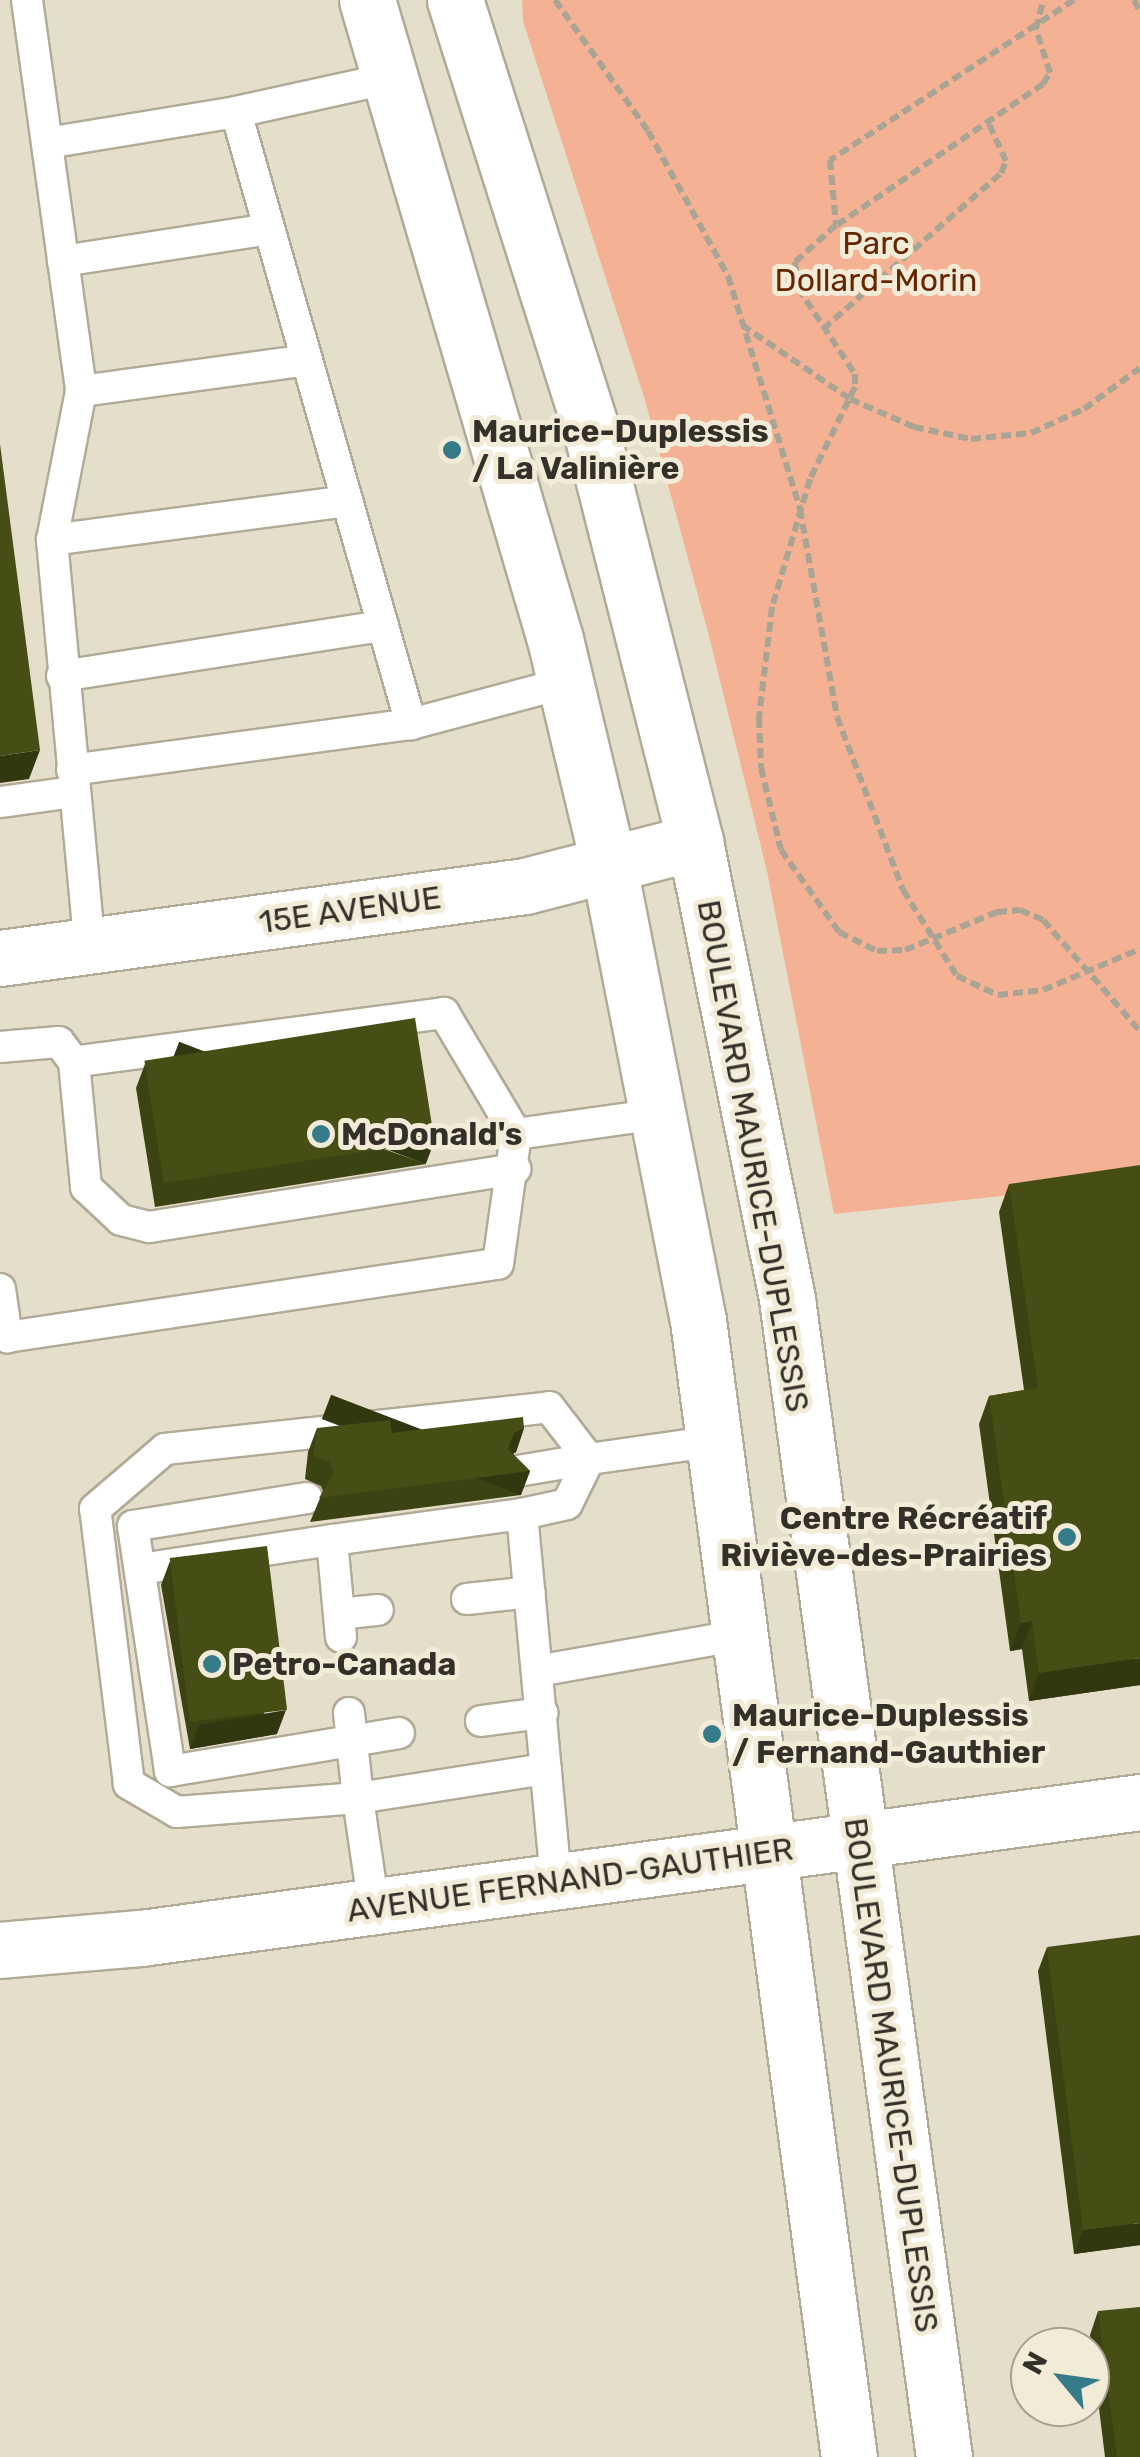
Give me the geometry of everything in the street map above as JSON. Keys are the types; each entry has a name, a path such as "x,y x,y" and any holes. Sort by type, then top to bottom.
{"street":[{"path":"367,0 565,683 608,862 658,1114 716,1441 849,2457"},
{"name":"BOULEVARD MAURICE-DUPLESSIS","path":"455,0 590,430 695,842 786,1299 944,2457"},
{"name":"15E AVENUE","path":"0,958 525,886 695,842"},
{"name":"AVENUE FERNAND-GAUTHIER","path":"0,1950 374,1908 770,1850 1140,1802"}],"lane":[{"path":"27,0 81,391 52,540 90,946"},
{"path":"47,143 236,112 390,78"},
{"path":"236,112 411,724"},
{"path":"63,261 270,229"},
{"path":"81,391 308,360"},
{"path":"52,540 347,501"},
{"path":"62,676 383,626"},
{"path":"0,802 73,781 411,724 565,683"},
{"path":"0,1289 7,1337 498,1264 515,1168 516,1134 444,1012 74,1062"},
{"path":"0,1047 59,1042 74,1062 86,1187 121,1220 149,1227 515,1168"},
{"path":"516,1134 658,1114"},
{"path":"546,1768 358,1798 177,1812 129,1784 95,1509 165,1449 549,1407 589,1459"},
{"path":"518,1471 716,1441"},
{"path":"140,1569 522,1514 567,1504 589,1459"},
{"path":"307,1498 133,1526 170,1770 351,1727 399,1733"},
{"path":"522,1514 556,1880"},
{"path":"332,1540 340,1626 378,1610"},
{"path":"467,1599 530,1592"},
{"path":"537,1671 742,1635"},
{"path":"481,1720 542,1712"},
{"path":"351,1727 374,1908"}],"path":[{"path":"555,0 694,209 728,276 800,509 836,717 884,851 957,976 998,995 1020,996 1090,972 1140,949"},
{"path":"1043,0 1036,29 1050,73 988,122 836,225 795,262 798,288 854,374 850,399 800,509 772,606 759,718 761,768 781,850 817,908 855,944 905,950 997,912 1020,910 1044,920 1140,1031"},
{"path":"836,225 830,160 1036,29 1074,0"},
{"path":"1134,0 1140,12"},
{"path":"823,329 1001,173 1006,161 988,122"},
{"path":"740,324 850,399 914,427 971,439 1032,434 1084,409 1140,368"}],"green space":[{"name":"Parc Dollard-Morin","path":"522,0 1140,0 1140,1181 834,1214 767,871 708,632 645,400 523,21"}],"building":[{"path":"0,444 40,750 0,756"},
{"path":"415,1018 434,1140 164,1183 144,1061"},
{"name":"Centre Récréatif Riviève-des-Prairies","path":"1140,1165 1140,1658 1039,1673 1032,1621 1021,1623 989,1396 1038,1388 1009,1184"},
{"path":"523,1417 524,1428 514,1433 508,1449 530,1471 319,1498 334,1472 330,1462 313,1456 317,1428 390,1420 392,1433"},
{"path":"267,1546 287,1710 190,1722 170,1558"},
{"path":"1140,1935 1140,2223 1083,2230 1047,1947"},
{"path":"1140,2307 1140,2457 1117,2457 1110,2403 1110,2327 1100,2327 1098,2311"}],"place":[{"name":"Maurice-Duplessis / La Valinière","path":"452,450"},
{"name":"McDonald's","path":"321,1134"},
{"name":"Centre Récréatif Riviève-des-Prairies","path":"1067,1537"},
{"name":"Petro-Canada","path":"212,1664"},
{"name":"Maurice-Duplessis / Fernand-Gauthier","path":"712,1734"}]}
